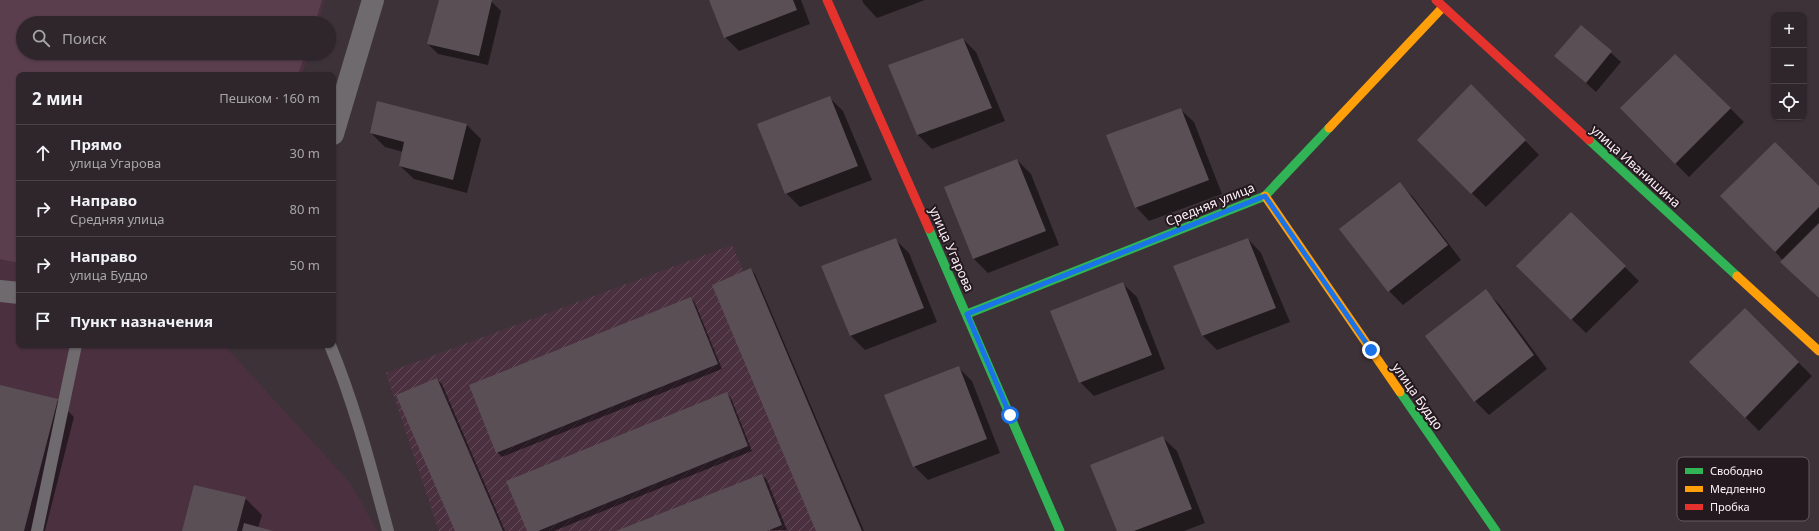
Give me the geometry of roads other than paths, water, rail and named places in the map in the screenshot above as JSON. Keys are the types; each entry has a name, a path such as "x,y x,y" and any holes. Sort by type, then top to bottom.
{"street":[{"path":"336,124 373,0"},
{"name":"улица Угарова","path":"826,0 967,314 1060,531"},
{"name":"улица Иванишина","path":"1436,0 1819,351"},
{"name":"Средняя улица","path":"967,314 1265,196 1443,7"},
{"name":"улица Буддо","path":"1265,196 1496,531"},
{"path":"0,291 16,293"}],"lane":[{"path":"37,531 75,348"},
{"path":"331,348 343,376 363,436 388,531"}]}
